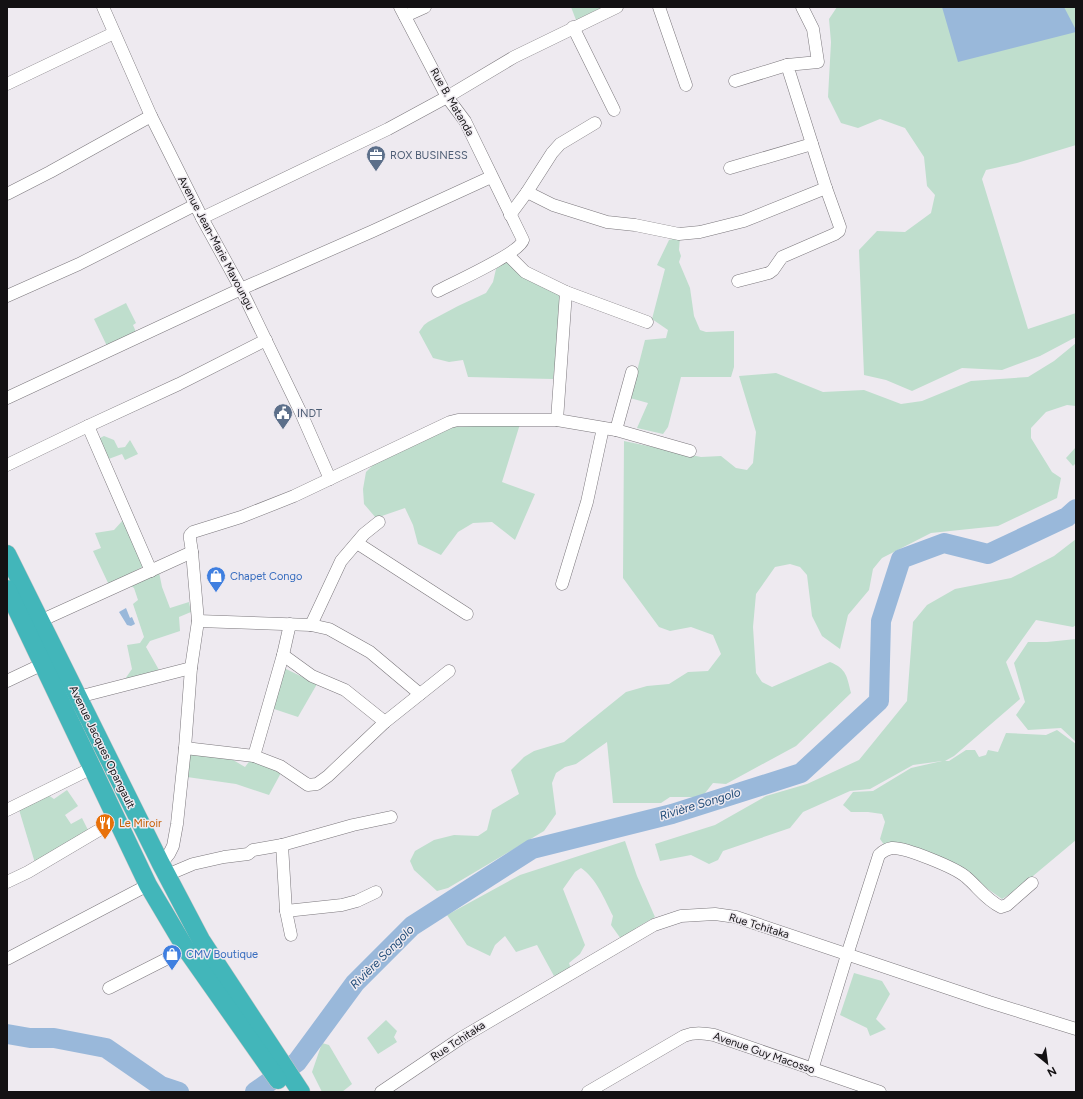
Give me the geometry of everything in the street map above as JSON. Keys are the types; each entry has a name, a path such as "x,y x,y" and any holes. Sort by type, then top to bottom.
{"highway":[{"name":"Avenue Jacques Opangault","path":"7,554 201,940 274,1062"},
{"name":"Avenue Jacques Opangault","path":"7,589 148,885 186,949 274,1062"},
{"path":"274,1062 296,1091"}],"street":[{"name":"Avenue Jean-Marie Mavoungu","path":"103,7 151,116 195,205 241,289 301,413 330,479"},
{"path":"403,12 425,7"},
{"path":"202,218 388,129 447,97 514,57 573,27 617,7"},
{"path":"660,7 686,85"},
{"path":"735,81 787,65 818,62 813,29 802,7"},
{"name":"Rue B. Matanda","path":"403,12 447,97 464,121 523,240 522,244 508,255"},
{"path":"573,27 614,110"},
{"path":"7,84 114,33"},
{"path":"738,282 769,273 782,258 835,234 839,231 840,227 787,65"},
{"path":"7,194 151,116"},
{"path":"510,215 552,153 560,144 596,124"},
{"path":"730,168 812,144"},
{"path":"7,398 241,289 374,231 491,176"},
{"path":"527,192 553,205 607,222 635,225 679,234 700,232 744,221 826,188"},
{"path":"7,296 79,264 195,205"},
{"path":"438,291 508,255 525,272 566,292 647,322"},
{"path":"557,420 566,292"},
{"path":"7,465 179,384 266,340"},
{"path":"616,430 632,372"},
{"path":"391,817 353,825 282,845 253,850 248,854 224,857 164,869 173,846 185,748 191,668 198,621 190,535 193,532 294,496 450,422 458,420 557,420 616,430 690,451"},
{"path":"88,426 151,572"},
{"path":"562,584 587,502 603,428"},
{"path":"311,625 341,561 364,534 379,522"},
{"path":"357,542 466,614"},
{"path":"40,621 151,572 192,552"},
{"path":"198,621 311,625 329,629 363,648 420,694"},
{"path":"254,756 283,655 290,624"},
{"path":"283,655 312,676 345,690 385,722"},
{"path":"7,681 42,664"},
{"path":"78,697 191,668"},
{"path":"185,748 254,756 284,769 308,785 317,784 339,767 385,722 449,671"},
{"path":"7,810 92,768"},
{"path":"7,882 28,872 116,820"},
{"path":"282,845 286,911 291,935"},
{"path":"812,1070 879,855 885,850 893,848 913,853 953,868 966,876 981,893 996,905 1001,907 1007,905 1032,883"},
{"path":"7,959 148,885"},
{"path":"286,911 342,905 357,901 376,892"},
{"name":"Rue Tchitaka","path":"381,1092 461,1038 617,946 654,925 681,916 715,914 736,917 989,1002 1076,1029"},
{"path":"109,988 186,949"},
{"name":"Avenue Guy Macosso","path":"588,1092 661,1049 692,1033 714,1035 812,1070 880,1092"}],"green space":[{"path":"571,7 603,7 576,20"},
{"path":"837,7 1076,7 1076,145 1017,163 986,170 982,179 1028,329 1076,313 1076,337 1040,356 1002,370 962,368 912,391 886,380 864,375 859,250 877,231 905,232 931,213 935,195 927,186 924,157 905,128 880,119 858,128 841,123 828,97 831,42 829,19"},
{"path":"680,237 679,250 681,256 679,262 690,288 694,316 700,330 706,332 734,331 734,367 731,377 681,377 668,427 663,434 637,428 648,403 630,398 645,340 666,338 668,330 652,319 665,269 657,265 669,240"},
{"path":"507,261 564,297 553,379 468,377 463,360 449,362 433,358 419,332 428,322 486,293 493,282 496,269"},
{"path":"126,303 136,323 133,325 136,332 107,346 94,319"},
{"path":"1076,343 1076,406 1067,405 1046,412 1031,428 1031,438 1052,472 1061,478 1057,498 998,526 931,533 882,558 873,569 869,590 848,615 840,649 822,636 812,616 807,575 800,567 790,564 775,567 756,594 753,627 756,673 762,682 772,687 830,662 843,671 851,693 796,746 726,784 713,783 702,797 670,797 661,803 613,803 607,742 576,764 565,767 556,773 552,783 556,814 544,831 448,888 437,891 414,870 410,861 415,851 434,840 454,835 478,836 487,830 492,810 519,794 511,770 524,757 534,751 564,742 626,692 647,686 669,684 688,672 708,671 721,654 713,635 691,627 670,631 659,627 623,578 624,441 701,457 721,456 736,468 747,470 753,463 756,432 739,376 776,373 823,392 864,390 901,404 922,401 971,381 1028,377 1054,361"},
{"path":"520,424 502,482 535,494 515,540 492,522 473,523 458,532 441,555 418,544 413,525 405,508 376,518 364,504 363,489 366,472 374,464 452,427"},
{"path":"104,436 114,440 118,448 125,447 130,440 138,454 125,460 122,454 106,460 96,440"},
{"path":"1076,447 1076,463 1073,466 1066,458"},
{"path":"124,519 144,566 109,585 93,551 101,548 95,533 114,530"},
{"path":"1076,539 1076,625 1073,627 1036,620 1006,662 1020,699 954,756 945,761 949,761 966,750 975,750 979,757 986,755 988,750 998,752 1006,733 1046,735 1057,730 1076,744 1076,840 1015,891 1002,899 961,870 885,846 880,839 885,822 882,814 851,812 843,805 853,792 873,791 911,768 942,761 913,765 870,789 850,791 803,812 790,828 723,851 718,860 709,864 691,855 660,861 655,844 715,825 766,796 807,784 859,760 907,701 913,622 927,605 955,589 1011,578 1054,556"},
{"path":"159,572 162,587 170,608 189,602 191,612 179,617 180,631 150,641 146,647 159,670 125,679 132,669 127,645 140,643 144,637 133,604 138,600 134,588 128,584"},
{"path":"1076,639 1076,742 1061,728 1028,730 1016,715 1025,702 1014,663 1028,642"},
{"path":"284,668 317,684 298,717 271,708"},
{"path":"188,752 228,757 245,767 251,759 282,771 269,795 236,784 187,777"},
{"path":"41,790 54,799 67,790 78,806 65,815 71,824 82,818 88,830 35,863 17,803"},
{"path":"625,841 637,876 655,917 636,928 634,933 621,939 611,925 613,916 600,890 591,877 581,868 575,872 563,889 585,945 580,954 569,963 571,969 554,976 537,945 516,952 505,936 495,945 490,956 467,945 447,915 520,875"},
{"path":"854,973 882,981 890,994 876,1019 886,1029 870,1036 867,1028 840,1015"},
{"path":"386,1020 397,1031 394,1037 397,1042 378,1054 367,1038"},
{"path":"322,1043 329,1045 352,1084 342,1092 322,1092 312,1072"}],"water":[{"path":"942,7 1064,7 1076,32 958,62"},
{"path":"126,608 130,618 132,617 135,624 131,626 127,625 119,612"}],"waterway":[{"name":"Rivière Songolo","path":"255,1092 297,1062 355,983 412,926 532,849 672,814 801,773 879,701 881,621 901,559 944,543 988,554 1067,517 1076,509"},
{"name":"Rivière Songolo","path":"7,1034 30,1038 54,1038 106,1048 161,1086 179,1092"}],"place":[{"name":"ROX BUSINESS","path":"376,172"},
{"name":"INDT","path":"283,430"},
{"name":"Chapet Congo","path":"216,593"},
{"name":"Le Miroir","path":"105,840"},
{"name":"CMV Boutique","path":"172,971"}]}
